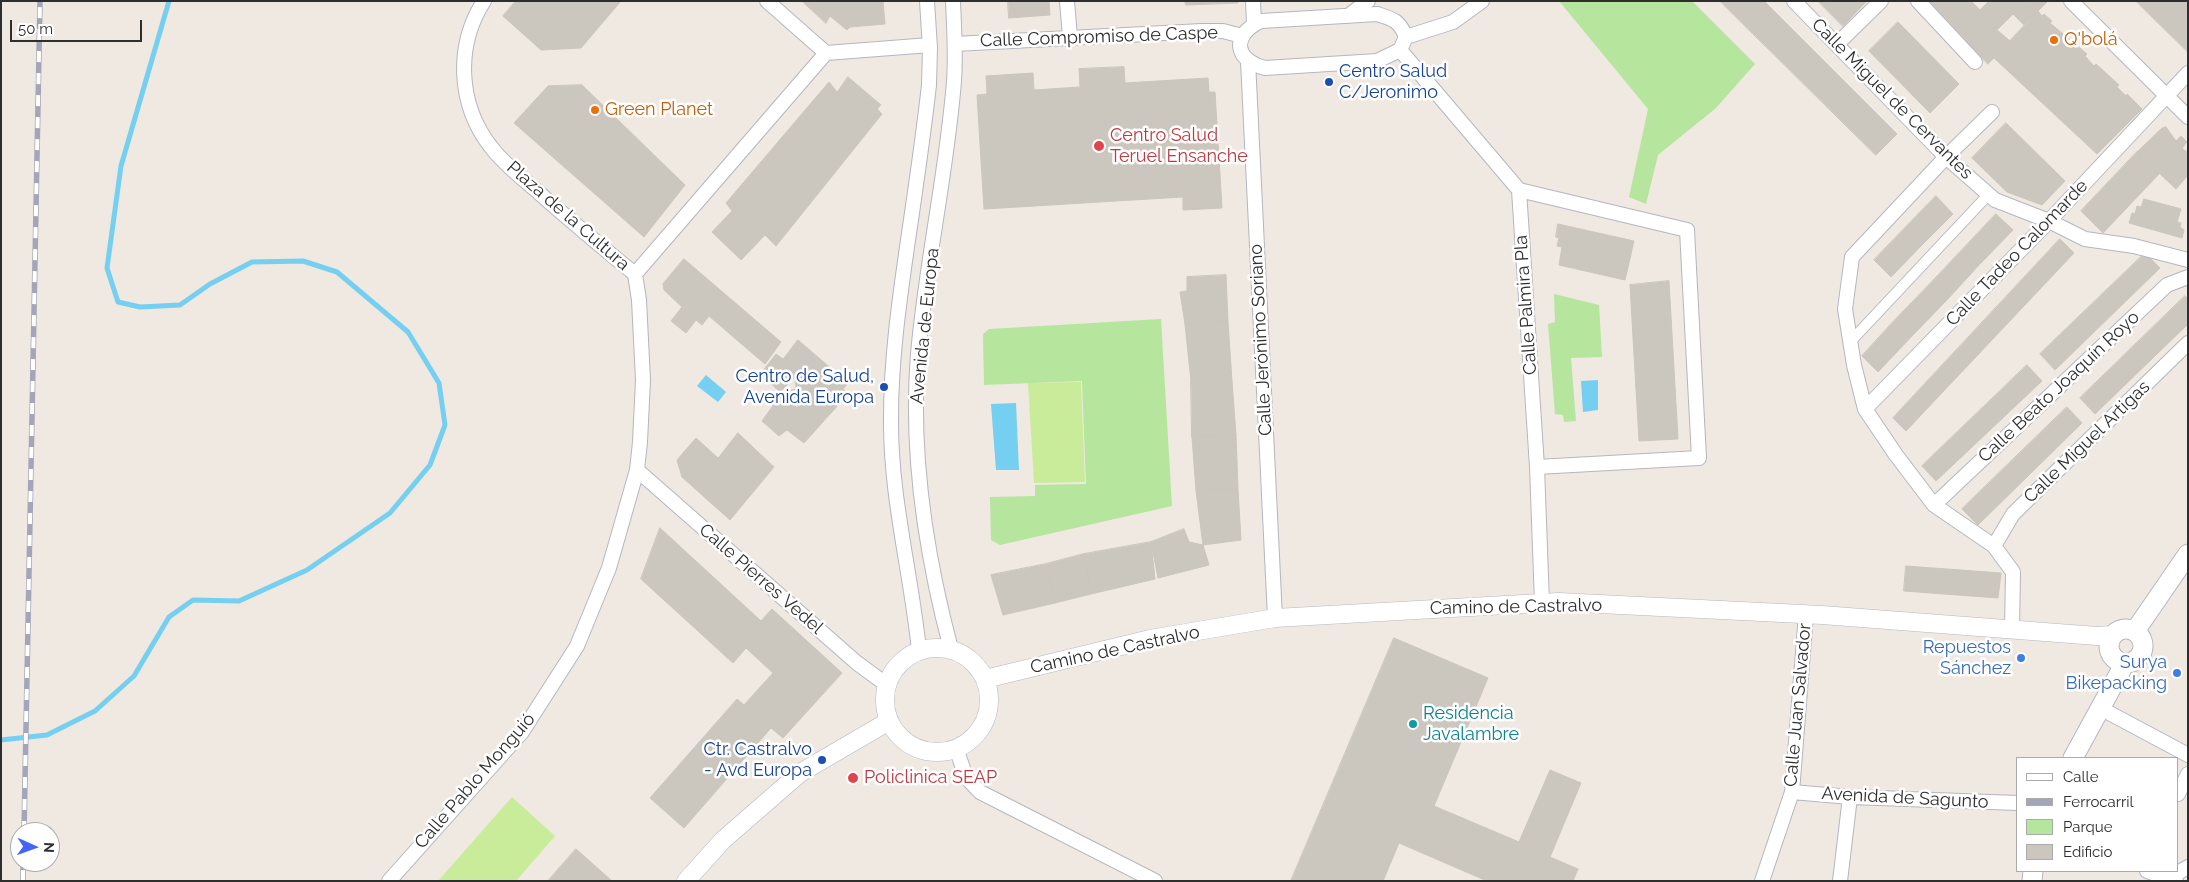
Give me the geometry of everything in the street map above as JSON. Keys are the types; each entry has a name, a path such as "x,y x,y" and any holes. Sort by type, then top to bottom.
{"main road":[{"path":"2135,631 2188,554"},
{"path":"2123,629 2135,631 2142,640 2143,651 2136,660 2125,663 2115,659 2111,655 2109,644 2113,635 2123,629"},
{"path":"2074,757 2125,663"}],"street":[{"name":"Plaza de la Cultura","path":"484,1 470,26 464,51 466,91 475,121 492,148 590,238 635,274 826,53"},
{"path":"767,1 826,53 930,45"},
{"name":"Avenida de Europa","path":"919,650 894,478 890,418 893,360 922,149 928,85 930,45 927,1"},
{"name":"Avenida de Europa","path":"952,650 931,562 920,472 916,413 918,355 954,80 953,1"},
{"path":"1067,1 1070,37"},
{"path":"1252,1 1254,24"},
{"path":"1348,16 1368,1"},
{"path":"1248,61 1252,65 1265,68 1377,61 1403,43 1453,22 1482,1"},
{"name":"Calle Miguel de Cervantes","path":"1794,1 1946,158 1995,200 2049,221 2085,240 2134,246 2188,260"},
{"path":"1837,44 1881,1"},
{"path":"1918,1 1975,62"},
{"path":"2071,1 2188,117"},
{"path":"1242,36 1254,24 1272,20 1377,14 1391,18 1401,25 1403,43 1519,190 1687,230 1699,458 1537,467"},
{"name":"Calle Compromiso de Caspe","path":"955,44 1202,30 1223,31 1242,36"},
{"name":"Calle Jerónimo Soriano","path":"1242,36 1240,47 1248,61 1275,618"},
{"name":"Calle Tadeo Calomarde","path":"1865,409 2049,221 2188,73"},
{"path":"1992,112 1852,257 1845,309 1850,342 1865,409 1896,455 1934,505 1994,546 2013,572 2012,630"},
{"name":"Calle Palmira Pla","path":"1519,190 1537,467 1542,603"},
{"path":"1850,342 1989,194"},
{"name":"Calle Pablo Monguió","path":"389,881 522,732 578,646 609,568 637,470 643,380 639,300 635,274"},
{"name":"Calle Beato Joaquín Royo","path":"1934,505 2167,285 2188,277"},
{"name":"Calle Miguel Artigas","path":"1994,546 2013,514 2188,343"},
{"name":"Calle Pierres Vedel","path":"637,470 857,664 887,685"},
{"name":"Camino de Castralvo","path":"985,679 1150,639 1275,618 1559,602 1806,614 2096,636 2113,635"},
{"name":"Calle Juan Salvador","path":"1762,881 1792,792 1806,614"},
{"path":"936,647 952,650 965,656 977,666 985,679 989,695 988,712 981,727 970,740 956,748 940,752 925,751 910,744 898,734 889,721 885,703 887,685 894,670 906,658 919,650 936,647"},
{"path":"2100,708 2188,755"},
{"path":"686,881 723,840 800,773 889,721"},
{"path":"956,748 966,777 980,792 1155,881"},
{"path":"2179,792 2188,774"},
{"name":"Avenida de Sagunto","path":"1792,792 1850,797 2016,803"},
{"path":"1840,881 1850,797"},
{"path":"2150,872 2173,879 2188,867"}],"green space":[{"path":"1559,1 1692,1 1755,64 1716,108 1658,155 1646,204 1629,197 1648,109"},
{"path":"1554,294 1599,305 1602,357 1571,358 1576,421 1564,422 1563,415 1555,414 1548,324 1555,322"},
{"path":"1161,319 1172,506 1000,545 991,540 990,497 1035,496 1035,485 1086,484 1082,381 984,385 983,334 989,329"},
{"path":"1081,382 1085,482 1034,483 1028,383"},
{"path":"512,797 555,836 516,881 438,881"}],"water":[{"path":"706,375 726,392 718,402 697,386"},
{"path":"1598,380 1598,410 1583,412 1581,381"},
{"path":"1016,403 1019,470 996,470 991,404"}],"building":[{"path":"516,1 621,1 581,48 541,50 503,16"},
{"path":"802,1 883,1 885,24 850,27 847,30 830,16 826,23"},
{"path":"1008,1 1049,1 1050,15 1009,18"},
{"path":"1185,1 1238,1 1238,3 1186,5"},
{"path":"1720,1 1764,1 1897,134 1876,155"},
{"path":"1818,1 1867,1 1843,26"},
{"path":"1929,1 1971,1 1980,10 1989,1 2047,2 2024,25 2013,14 1997,30 2010,41 1988,64"},
{"path":"2136,1 2188,1 2188,52"},
{"path":"2038,11 2042,16 2044,14 2052,21 2050,23 2087,54 2085,56 2094,66 2096,64 2119,85 2117,87 2126,96 2127,94 2142,109 2097,154 1994,58"},
{"path":"1898,22 1959,84 1930,113 1869,51"},
{"name":"Centro Salud Teruel Ensanche","path":"1124,67 1125,83 1208,78 1209,92 1215,92 1222,208 1183,210 1183,197 984,209 977,95 987,94 986,76 1033,73 1034,90 1080,87 1079,69"},
{"path":"848,77 881,105 877,109 882,114 776,246 765,235 741,260 712,232 732,211 726,203 829,82 837,92"},
{"path":"582,85 685,185 644,237 514,123 548,86"},
{"path":"2006,123 2065,181 2042,205 2007,192 1972,158"},
{"path":"2166,127 2176,141 2181,136 2187,142 2182,148 2188,151 2188,175 2176,189 2137,152 2162,128"},
{"path":"2137,152 2159,174 2103,233 2081,211"},
{"path":"1936,196 1953,214 1922,245 1905,228"},
{"path":"2144,199 2181,209 2177,222 2181,223 2180,227 2184,230 2182,238 2129,223 2132,213 2135,214 2137,206 2141,207"},
{"path":"1996,214 2013,230 1979,265 1963,249"},
{"path":"1558,224 1634,241 1625,280 1559,265 1562,247 1557,246 1559,238 1556,237"},
{"path":"1905,228 1922,245 1891,277 1874,260"},
{"path":"2060,239 2074,253 1906,431 1893,418"},
{"path":"1963,249 1979,265 1946,301 1929,285"},
{"path":"2145,253 2160,268 2055,370 2040,354"},
{"path":"684,259 781,342 765,364 709,316 702,325 696,320 686,333 671,321 682,307 664,290 663,284"},
{"path":"1226,275 1228,322 1185,324 1180,292 1187,291 1187,277"},
{"path":"1669,281 1678,439 1639,441 1630,285"},
{"path":"1929,285 1946,301 1912,336 1895,320"},
{"path":"2185,296 2188,299 2188,324 2095,414 2080,398"},
{"path":"1895,320 1912,336 1878,372 1862,356"},
{"path":"1228,322 1232,381 1191,381 1185,324"},
{"path":"798,340 848,383 843,389 848,394 804,443 787,430 779,436 762,421 780,396 798,408 798,397 789,398 788,391 796,389 795,377 780,392 769,382 771,379 762,372 776,354 783,359"},
{"path":"2027,365 2042,381 1936,481 1922,466"},
{"path":"1191,381 1232,381 1236,435 1192,437"},
{"path":"2067,407 2082,423 1978,525 1962,509"},
{"path":"738,433 774,467 730,520 682,477 677,460 696,438 718,458"},
{"path":"1236,435 1238,489 1196,491 1192,437"},
{"path":"1238,489 1241,540 1203,545 1196,491"},
{"path":"660,528 761,621 772,609 842,673 783,738 771,728 684,828 650,798 737,699 744,705 773,673 746,648 733,663 641,579"},
{"path":"1184,529 1189,542 1203,545 1209,565 1158,578 1151,542"},
{"path":"1151,542 1155,579 1091,594 1084,554"},
{"path":"1084,554 1091,594 1055,603 1046,564"},
{"path":"1046,564 1055,603 1003,615 991,575"},
{"path":"1906,566 2001,573 1998,598 1904,591"},
{"name":"Residencia Javalambre","path":"1394,638 1488,678 1434,806 1519,842 1550,770 1581,783 1550,857 1578,869 1573,881 1487,881 1399,843 1383,881 1291,881"},
{"path":"576,849 612,881 548,881"}],"waterway":[{"path":"1,740 47,735 95,711 134,676 169,617 193,600 239,601 307,570 390,513 430,465 445,425 439,383 408,332 337,272 303,261 252,262 210,284 180,305 140,307 118,302 107,268 121,166 169,1"}],"railway":[{"path":"24,822 40,1"},
{"path":"23,872 23,881"}],"place":[{"name":"Q'bolá","path":"2054,40"},
{"name":"Centro Salud C/Jeronimo","path":"1329,82"},
{"name":"Green Planet","path":"595,110"},
{"name":"Centro Salud Teruel Ensanche","path":"1099,146"},
{"name":"Centro de Salud, Avenida Europa","path":"884,387"},
{"name":"Repuestos Sánchez","path":"2021,658"},
{"name":"Surya Bikepacking","path":"2177,673"},
{"name":"Residencia Javalambre","path":"1413,724"},
{"name":"Ctr. Castralvo - Avd Europa","path":"822,760"},
{"name":"Policlinica SEAP","path":"853,778"}]}
